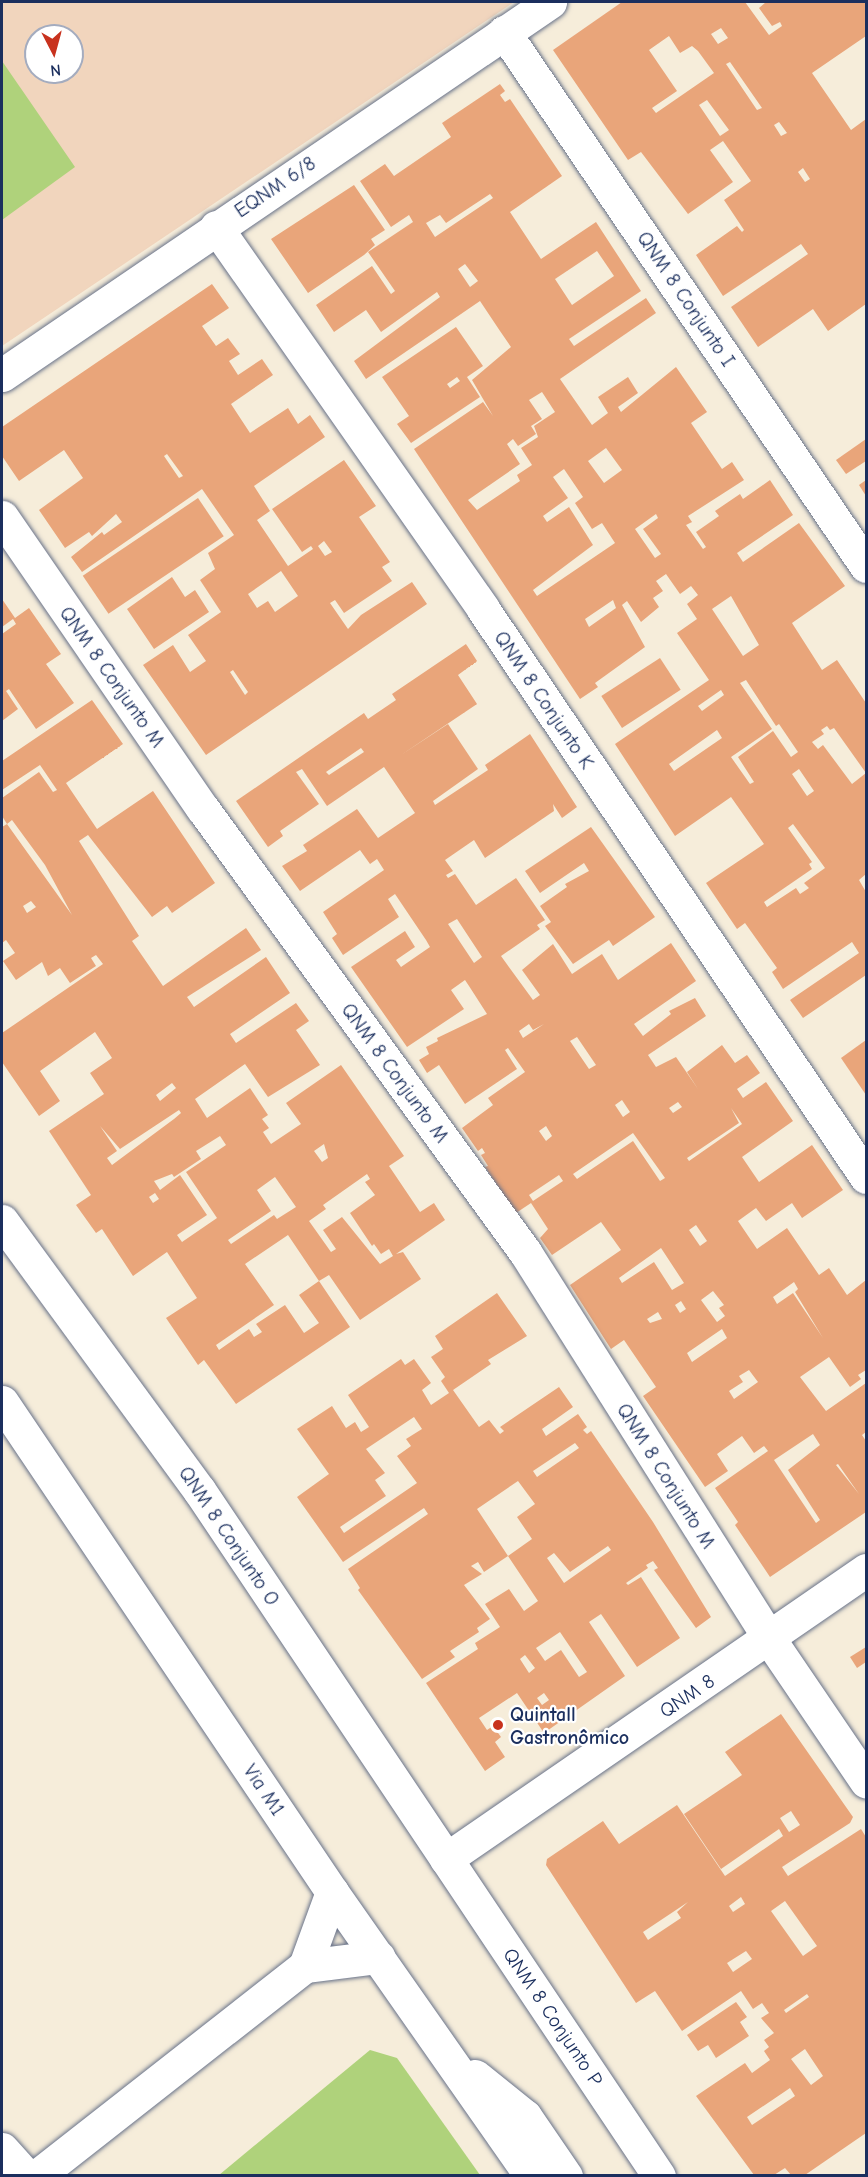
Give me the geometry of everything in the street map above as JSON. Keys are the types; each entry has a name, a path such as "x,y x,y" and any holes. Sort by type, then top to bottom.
{"street":[{"name":"EQNM 6/8","path":"2,375 216,227 550,2"},
{"name":"QNM 8 Conjunto I","path":"504,32 867,566"},
{"name":"QNM 8 Conjunto K","path":"216,227 483,609 867,1177"},
{"name":"QNM 8 Conjunto M","path":"2,518 203,809 525,1252 770,1640 867,1781"},
{"name":"QNM 8 Conjunto O","path":"2,1221 199,1490 446,1859"},
{"name":"Via M1","path":"2,1402 332,1892 531,2175"},
{"name":"QNM 8","path":"446,1859 770,1640 867,1570"},
{"name":"QNM 8 Conjunto P","path":"446,1859 659,2175"},
{"path":"306,1966 332,1892"},
{"path":"37,2175 306,1966 378,1958"},
{"path":"446,2052 525,2116 566,2175"},
{"path":"2,2149 26,2175"}],"shaded area":[{"path":"2,2 514,2 2,346"}],"green space":[{"path":"2,61 75,167 2,220"},
{"path":"370,2050 397,2058 480,2175 219,2175"}],"building":[{"path":"622,2 745,2 769,35 782,26 780,22 772,26 759,8 766,2 866,2 866,36 812,73 851,130 866,119 866,304 828,331 813,309 758,347 731,307 808,254 801,244 723,296 696,255 737,226 742,232 744,230 724,200 751,181 723,141 710,150 733,182 688,214 641,152 628,160 553,50","holes":["721,28 728,38 718,44 711,34","669,36 680,53 692,46 714,73 656,113 652,108 677,91 649,50","730,62 762,108 757,110 726,64","707,100 729,130 720,136 699,105","779,122 787,133 781,136 774,125","803,168 810,179 805,182 798,172"]},
{"path":"500,84 505,91 500,95 505,102 510,99 562,176 510,212 541,259 596,222 641,291 569,339 574,346 646,298 656,313 560,379 592,425 608,413 598,397 628,377 638,393 618,407 621,412 676,367 707,412 691,423 722,469 732,462 744,480 688,516 692,522 686,525 703,549 706,547 696,532 719,516 715,511 740,494 743,499 770,480 793,515 737,553 743,562 799,523 845,586 792,623 822,670 837,660 866,703 866,773 866,874 859,880 866,892 866,975 803,1018 790,1000 859,953 852,942 783,989 772,972 777,968 745,923 737,929 706,883 764,844 731,797 675,836 615,744 709,680 677,633 697,619 687,604 698,595 691,586 680,594 666,574 656,581 663,591 653,598 659,607 641,622 627,601 622,605 645,647 595,683 598,687 580,699 414,449 483,402 493,416 472,380 511,347 480,301 366,379 354,361 440,297 437,292 381,332 366,310 334,332 316,305 372,266 391,294 395,291 368,252 413,222 409,215 391,227 360,181 385,164 394,176 451,137 442,123","holes":["490,194 493,198 435,237 426,223 440,215 446,223","597,251 614,276 572,305 555,279","465,264 478,281 470,287 458,269","542,392 555,412 534,426 538,437 521,448 532,465 517,475 520,481 477,510 468,500 520,464 507,444 513,439 518,446 536,434 531,426 542,419 529,400","606,448 622,470 604,483 588,461","564,469 583,497 575,503 592,529 602,523 615,543 537,596 533,590 593,545 569,507 547,522 543,516 568,498 553,477","656,514 658,518 643,529 661,554 655,558 635,529","731,596 759,645 743,656 712,609","613,600 616,608 589,627 585,619","746,680 776,726 779,724 798,752 791,757 773,731 738,757 754,782 750,784 731,757 772,729 740,683","721,690 724,695 702,711 698,706","827,726 830,730 834,728 866,773 852,784 823,745 818,749 812,742 824,734 821,730","717,730 722,738 674,771 669,764","799,769 814,791 807,796 792,774","793,824 825,868 804,883 809,888 800,894 796,888 767,907 764,902 812,869 809,864 812,862 788,828"]},
{"path":"354,185 385,230 371,239 375,245 364,255 308,293 271,239"},
{"path":"212,284 229,308 202,326 216,346 228,338 240,354 229,361 238,375 262,359 273,375 231,404 250,433 288,408 298,424 310,415 325,437 254,486 270,511 257,520 288,566 313,549 311,546 302,552 272,509 344,460 376,506 359,517 390,562 382,567 392,581 344,613 335,600 330,603 348,629 361,615 412,582 427,604 206,755 143,665 173,645 190,672 206,661 188,635 221,612 200,580 215,569 208,553 234,535 202,489 82,572 71,557 102,532 104,535 122,522 116,514 92,536 89,532 65,548 39,510 83,478 64,450 19,481 2,456 2,427","holes":["167,454 183,476 179,478 164,456","324,541 332,552 325,556 318,546","281,571 298,596 275,612 268,601 257,608 248,594","233,670 248,692 245,695 230,672"]},
{"path":"456,327 483,366 467,377 480,397 411,443 397,424 409,416 382,377","holes":["457,377 460,381 450,388 447,384"]},
{"path":"866,439 866,461 846,474 836,460"},
{"path":"866,480 866,496 859,485"},
{"path":"198,498 224,536 108,614 83,576"},
{"path":"172,577 185,597 195,590 209,612 154,649 127,609"},
{"path":"2,599 15,618 29,608 61,654 46,664 74,703 36,729 9,689 6,691 18,709 2,721 2,634 16,624 13,619 2,627"},
{"path":"466,644 477,661 458,675 477,704 401,755 448,724 478,769 433,801 435,805 488,770 485,765 530,734 577,807 562,818 553,804 554,811 485,858 474,840 445,860 453,871 446,875 448,878 455,874 476,905 516,878 545,920 537,925 540,929 501,956 533,1000 540,995 522,970 553,944 572,974 602,954 618,980 671,943 696,981 634,1024 643,1036 671,1014 669,1011 695,998 706,1016 648,1055 656,1067 676,1057 698,1089 687,1072 722,1045 735,1063 747,1055 760,1073 737,1089 743,1098 766,1082 793,1121 742,1157 759,1182 812,1145 843,1190 802,1218 792,1203 766,1221 756,1208 738,1221 757,1249 787,1228 819,1275 829,1268 847,1295 866,1280 866,1370 858,1375 861,1379 850,1387 829,1357 800,1377 826,1411 866,1383 866,1432 862,1435 866,1441 866,1512 770,1577 735,1525 738,1522 715,1488 768,1451 764,1446 754,1453 742,1436 717,1454 728,1471 705,1487 643,1396 656,1387 624,1340 611,1349 570,1285 621,1250 601,1222 552,1255 540,1238 548,1229 531,1203 516,1213 485,1167 488,1166 481,1155 485,1153 482,1148 478,1151 462,1128 493,1105 488,1098 525,1072 508,1048 505,1050 517,1069 465,1104 439,1065 427,1073 419,1060 429,1054 426,1047 438,1041 437,1038 487,1014 465,980 451,990 464,1009 407,1047 351,967 405,931 415,947 396,960 401,967 430,947 426,940 395,894 388,899 399,917 343,955 332,938 337,934 323,912 384,870 377,859 370,864 360,850 300,891 282,866 307,851 303,845 357,809 378,838 415,813 384,767 327,806 302,769 296,772 319,804 280,831 283,836 268,847 236,801 364,713 368,719 396,700 392,694","holes":["361,748 364,752 329,775 326,772","457,919 482,957 474,963 448,924","529,1024 533,1030 544,1024 523,1038 519,1031","577,1037 596,1065 589,1069 570,1041","622,1100 630,1112 623,1117 615,1105","678,1102 682,1107 673,1113 669,1108","731,1108 742,1124 689,1161 687,1158 739,1123","546,1126 552,1136 546,1141 539,1131","633,1133 665,1178 660,1181 633,1141 577,1179 573,1174","559,1175 563,1181 533,1201 529,1195","696,1225 707,1241 700,1246 689,1230","661,1248 684,1283 672,1290 654,1262 622,1283 619,1278","794,1282 798,1289 795,1292 823,1338 793,1293 777,1304 773,1297","713,1291 724,1305 719,1308 725,1316 717,1322 701,1300","681,1301 686,1309 680,1313 675,1305","658,1312 662,1319 650,1323 647,1319","722,1329 727,1338 692,1362 687,1353","749,1370 758,1382 734,1399 729,1391 743,1382 739,1376","813,1434 820,1445 788,1470 820,1520 816,1523 774,1460","838,1464 859,1494 836,1465"]},
{"path":"660,658 681,690 622,728 601,696"},
{"path":"92,700 123,744 66,783 97,829 153,791 215,883 172,913 167,906 152,917 88,835 79,841 139,936 132,941 163,986 246,928 261,950 187,997 194,1007 266,957 290,993 230,1034 236,1043 296,1003 309,1021 296,1030 320,1065 268,1097 245,1064 195,1099 207,1118 250,1088 268,1115 262,1119 269,1128 263,1132 271,1144 301,1124 286,1103 341,1065 404,1156 389,1166 420,1212 434,1203 445,1220 396,1254 403,1252 421,1279 360,1320 329,1275 319,1281 350,1327 236,1404 204,1360 198,1365 166,1318 197,1298 167,1252 133,1276 102,1229 96,1233 76,1205 91,1195 49,1131 104,1094 90,1073 112,1058 95,1032 40,1071 60,1101 39,1116 2,1062 2,1033 103,964 96,955 91,958 96,966 70,983 60,968 48,976 42,962 16,980 3,961 15,953 6,940 2,943 2,827 7,824 2,816 2,798 39,772 53,792 57,790 40,765 2,790 2,761","holes":["12,820 45,865 72,915 7,824","31,901 36,907 27,913 23,906","172,1083 176,1088 160,1101 156,1095","179,1110 181,1113 112,1165 107,1158 117,1151 100,1126 120,1149","220,1136 226,1145 186,1172 217,1218 182,1242 177,1235 207,1215 180,1175 160,1190 154,1181 172,1174 174,1177 201,1159 196,1151","324,1144 328,1158 322,1162 314,1151","367,1174 370,1179 365,1182 375,1195 350,1213 372,1246 374,1244 381,1254 389,1249 393,1256 380,1264 342,1217 323,1230 336,1249 331,1252 309,1221 326,1209 323,1205","275,1177 296,1207 277,1219 274,1215 231,1244 228,1240 271,1211 257,1190","155,1193 159,1199 153,1203 149,1197","288,1235 319,1281 299,1295 319,1323 304,1333 285,1305 256,1324 262,1332 254,1337 249,1329 219,1350 216,1345 274,1305 245,1264"]},
{"path":"591,827 655,917 613,946 609,940 573,964 545,926 551,922 540,906 567,887 565,884 589,871 584,863 540,893 525,871"},
{"path":"866,1040 866,1095 841,1058"},
{"path":"497,1293 527,1336 488,1360 491,1364 453,1390 479,1427 489,1420 500,1434 504,1431 500,1427 559,1387 573,1407 542,1429 546,1436 578,1414 587,1427 583,1430 587,1434 591,1431 653,1522 711,1617 696,1628 654,1570 658,1568 653,1561 646,1565 648,1568 626,1583 628,1585 641,1577 680,1638 637,1667 601,1614 589,1622 625,1676 544,1733 517,1693 479,1718 487,1730 493,1726 501,1737 495,1742 505,1757 485,1771 426,1683 478,1649 475,1643 500,1627 485,1604 509,1589 524,1611 538,1601 508,1556 484,1572 478,1562 471,1566 482,1574 464,1585 490,1619 477,1628 479,1632 450,1651 455,1657 422,1679 358,1590 360,1588 348,1569 428,1514 424,1508 343,1562 297,1497 329,1474 297,1429 332,1406 346,1428 355,1422 361,1432 369,1427 348,1395 401,1359 405,1365 414,1359 431,1383 422,1390 431,1405 449,1393 441,1381 445,1377 431,1357 443,1349 435,1336","holes":["414,1417 422,1429 406,1439 411,1446 397,1456 417,1483 344,1533 340,1527 386,1496 375,1480 385,1473 366,1449","575,1443 579,1448 537,1477 533,1471","518,1481 535,1504 517,1517 532,1539 508,1556 477,1509","608,1546 611,1550 564,1583 547,1558 554,1553 570,1572","560,1632 587,1672 579,1677 561,1650 545,1661 536,1648","525,1655 535,1668 529,1673 520,1659","544,1693 549,1700 542,1705 537,1698"]},
{"path":"866,1647 866,1662 857,1668 850,1657"},
{"path":"781,1714 853,1817 850,1823 782,1867 788,1876 861,1829 866,1837 866,2133 805,2175 791,2175 785,2168 774,2175 754,2175 696,2096 745,2063 752,2073 770,2060 764,2051 769,2047 764,2040 774,2033 761,2018 769,2013 762,2003 753,2009 741,1991 682,2031 655,1991 636,2003 546,1865 547,1859 603,1821 619,1844 677,1805 725,1876 783,1836 779,1829 721,1869 684,1814 742,1775 725,1752","holes":["791,1811 800,1825 789,1832 780,1818","741,1897 745,1904 733,1912 729,1906","785,1901 817,1946 803,1956 771,1911","688,1902 677,1912 681,1918 648,1940 643,1932","746,1951 752,1959 733,1972 727,1963","807,1994 809,1997 786,2013 784,2010","805,2049 823,2076 811,2085 791,2059","790,2088 795,2096 752,2125 747,2117"]},
{"path":"736,2002 747,2017 740,2022 749,2036 716,2058 708,2045 698,2051 687,2035"}],"place":[{"name":"Quintall Gastronômico","path":"498,1725"}]}
